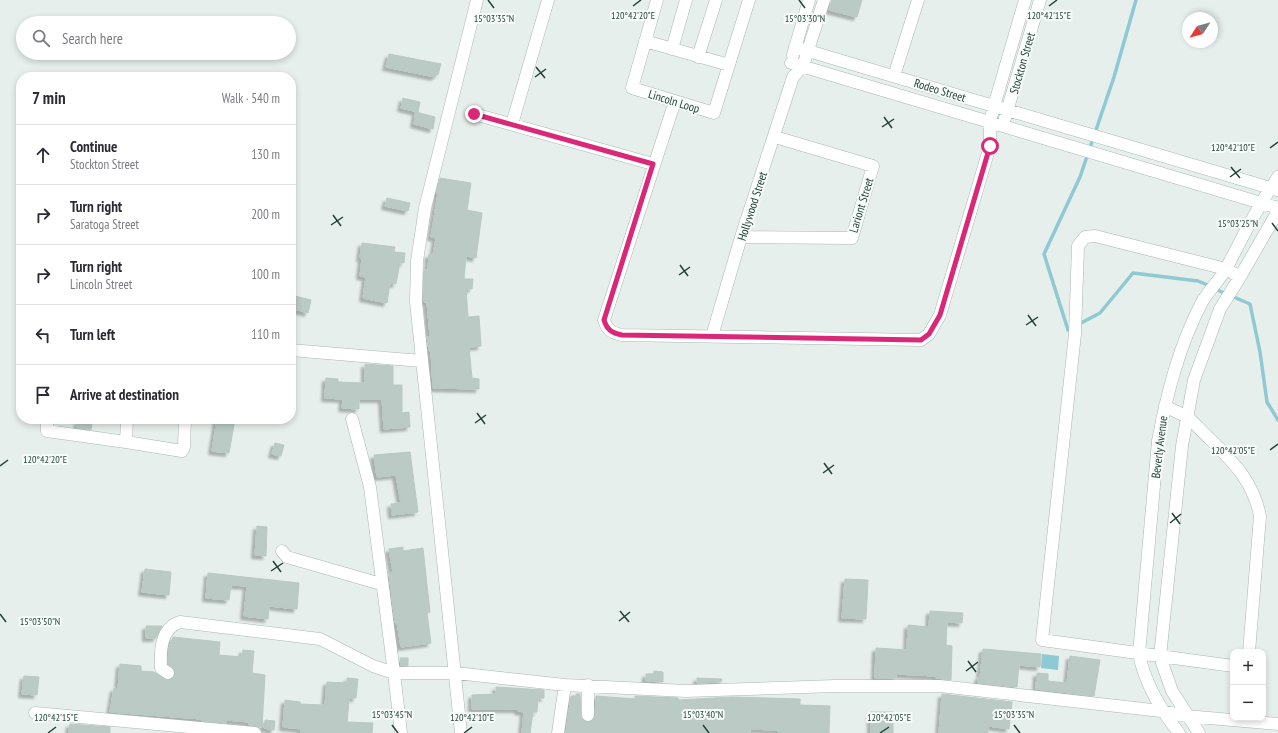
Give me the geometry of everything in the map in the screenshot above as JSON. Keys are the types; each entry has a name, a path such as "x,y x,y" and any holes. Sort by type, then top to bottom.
{"street":[{"path":"461,733 456,673 421,361 416,302 421,232 425,208 477,0"},
{"path":"512,124 548,0"},
{"name":"Lincoln Loop","path":"657,0 632,88 714,113 749,0"},
{"path":"672,49 686,0"},
{"path":"698,57 716,0"},
{"path":"793,77 791,63 809,0"},
{"path":"793,77 803,66 824,0"},
{"path":"894,76 918,0"},
{"name":"Stockton Street","path":"990,146 990,122 1025,0"},
{"name":"Stockton Street","path":"990,146 1003,126 1040,0"},
{"path":"645,41 729,65"},
{"name":"Rodeo Street","path":"795,46 1274,189"},
{"name":"Rodeo Street","path":"791,63 1260,202"},
{"name":"Hollywood Street","path":"712,336 741,237 775,137 793,77"},
{"path":"675,101 653,164 604,320 607,328 613,333 622,335 921,340 929,334 940,315 990,146"},
{"path":"474,114 653,164"},
{"name":"Lariont Street","path":"741,237 852,238 873,166 775,137"},
{"name":"Beverly Avenue","path":"1179,733 1161,711 1142,669 1139,654 1158,441 1175,367 1203,301 1226,269 1260,202 1274,189 1278,177"},
{"path":"1260,202 1278,209"},
{"name":"Beverly Avenue","path":"1199,733 1186,716 1172,691 1160,657 1186,417 1194,380 1220,308 1240,277 1278,209"},
{"path":"1230,666 1042,640 1075,334 1078,246 1085,238 1095,236 1226,269 1240,277"},
{"path":"296,350 421,361"},
{"path":"1165,406 1186,417 1241,472 1252,488 1258,503 1260,516 1249,649"},
{"path":"352,419 370,487 381,584 401,733"},
{"path":"47,424 47,431 182,450 184,447 185,424"},
{"path":"126,424 126,442"},
{"path":"282,551 287,557 381,584"},
{"path":"168,673 161,668 164,635 172,624 180,622 320,639 373,666 394,673 456,673 564,684 686,691 835,686 940,686 1161,711 1186,716 1278,724"},
{"path":"558,733 564,684"},
{"path":"588,685 588,715"},
{"path":"35,713 255,733"}],"water":[{"path":"1042,654 1059,656 1058,670 1041,668"}],"building":[{"path":"832,0 862,0 857,17 829,10"},
{"path":"389,54 441,64 438,75 436,74 435,77 386,67"},
{"path":"403,98 420,102 418,112 401,108"},
{"path":"416,112 435,117 433,129 414,124"},
{"path":"440,178 471,183 467,210 482,213 476,258 466,256 464,279 473,279 472,289 466,289 468,317 479,316 481,346 469,347 472,378 479,379 479,389 433,388 431,351 429,351 427,337 430,336 427,302 424,302 424,270 428,270 429,254 433,255 436,238 431,237 438,193 436,193"},
{"path":"387,198 410,203 408,211 385,206"},
{"path":"362,243 395,247 394,252 405,253 404,263 400,262 396,284 390,283 387,303 363,298 366,277 360,276"},
{"path":"296,296 311,300 308,313 296,309"},
{"path":"365,364 393,366 393,385 402,385 402,413 409,412 410,427 384,429 382,399 359,399 359,409 342,408 343,399 325,398 326,378 338,379 338,382 365,383"},
{"path":"78,424 92,424 91,430 77,428"},
{"path":"216,424 234,424 229,453 212,451"},
{"path":"275,443 284,445 281,456 272,454"},
{"path":"410,452 418,512 392,515 391,504 401,503 396,475 377,477 374,455"},
{"path":"257,526 267,527 266,556 255,555"},
{"path":"403,547 403,551 423,548 430,612 427,613 431,643 401,647 397,622 395,623 389,573 393,572 389,549"},
{"path":"145,569 171,572 169,595 142,592"},
{"path":"208,573 299,583 297,609 269,606 268,619 244,616 247,586 231,585 229,600 206,598"},
{"path":"845,579 868,580 866,619 842,618"},
{"path":"930,611 963,613 962,623 947,622 946,645 952,646 951,680 936,678 936,676 896,674 896,678 875,678 876,648 907,650 908,625 929,627"},
{"path":"146,626 162,626 156,638 146,638"},
{"path":"173,637 220,642 219,655 242,657 243,650 254,651 252,673 265,675 262,727 249,725 249,722 226,720 226,723 202,721 202,719 110,712 114,688 118,689 120,664 141,666 141,671 154,672 167,680 174,678 175,670 168,664 169,648"},
{"path":"983,649 1041,654 1040,667 1019,665 1017,687 978,683 978,677 980,678"},
{"path":"1070,656 1100,660 1094,696 1036,689 1037,673 1048,674 1048,681 1067,683"},
{"path":"400,658 408,658 408,666 401,666"},
{"path":"654,671 663,672 663,682 646,681 646,674 654,674"},
{"path":"24,676 39,677 37,695 22,694"},
{"path":"347,678 358,679 356,698 350,698 349,701 347,722 373,723 372,733 301,733 301,729 283,727 285,700 300,702 300,704 325,705 327,682 347,683"},
{"path":"697,678 722,679 721,682 697,683"},
{"path":"496,687 544,690 544,698 538,698 537,712 533,712 530,733 522,733 524,712 518,711 518,709 472,709 472,695 496,694"},
{"path":"576,694 580,694 581,718 588,722 595,718 596,696 635,699 635,696 678,698 678,700 732,697 800,699 800,705 830,706 829,733 779,733 779,731 774,730 750,729 750,733 566,733 571,696 576,696"},
{"path":"942,694 1012,702 1009,729 988,726 988,733 939,733"},
{"path":"871,712 893,712 893,733 871,733"},
{"path":"265,720 275,721 274,730 264,728"},
{"path":"70,724 110,727 110,733 69,733"}],"waterway":[{"path":"1073,327 1068,330 1044,254 1080,177 1114,77 1136,0"},
{"path":"1079,324 1100,313 1133,273 1198,281 1210,286"},
{"path":"1215,289 1250,304 1260,352 1267,402 1278,420"}],"route":[{"path":"474,114 653,164 604,320 607,328 613,333 622,335 921,340 929,334 940,315 990,146"}]}
